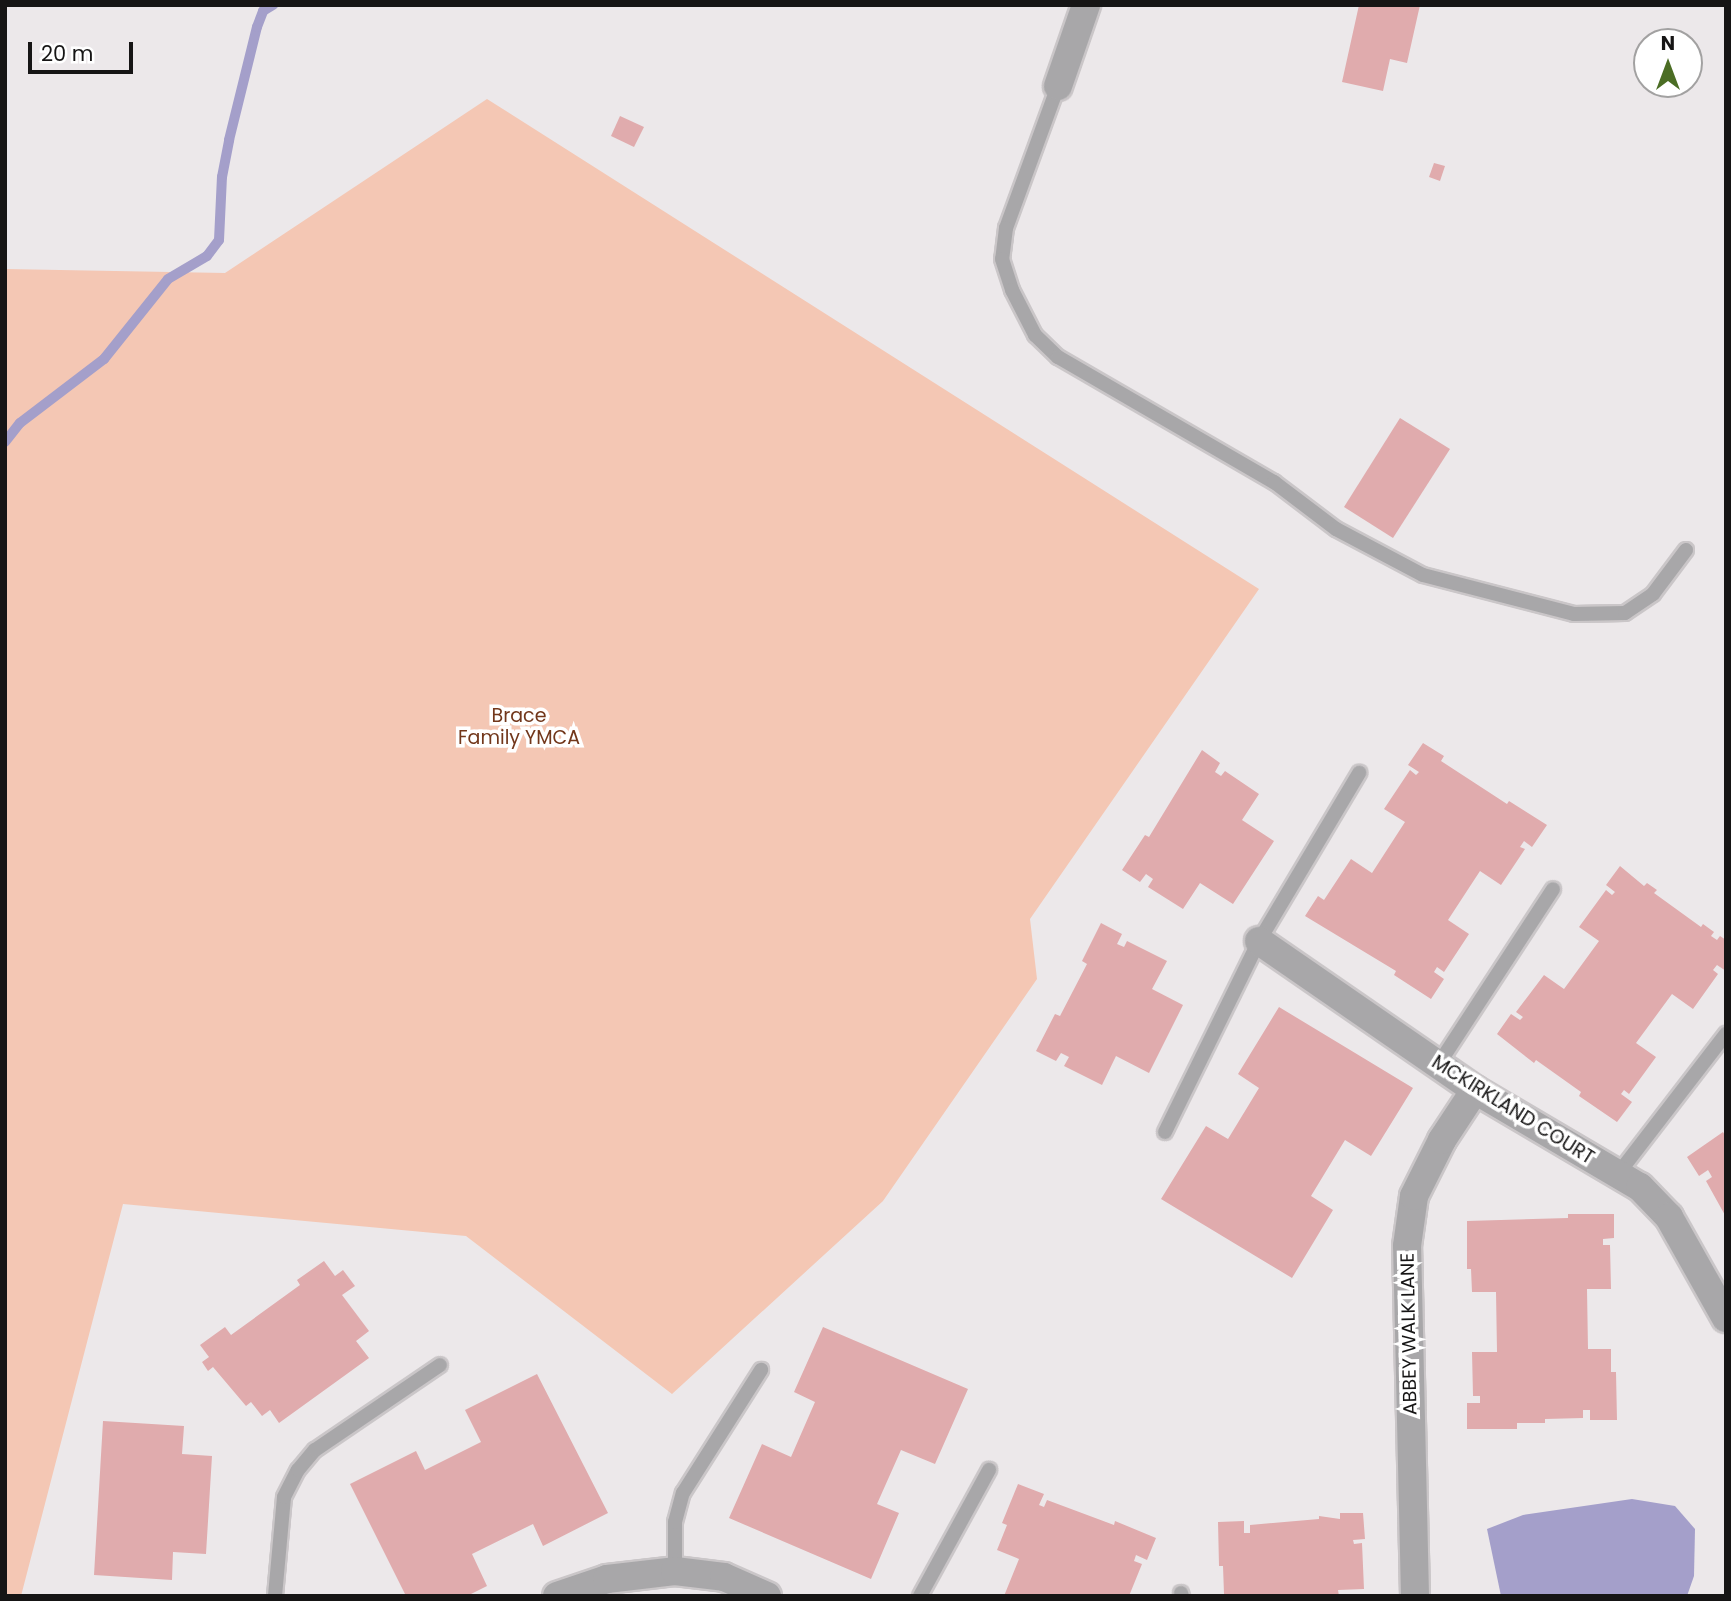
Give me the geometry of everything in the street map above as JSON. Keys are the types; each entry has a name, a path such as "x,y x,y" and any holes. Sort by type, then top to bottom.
{"street":[{"path":"1058,86 1086,5"},
{"name":"MCKIRKLAND COURT","path":"1259,941 1475,1090 1640,1187 1669,1217 1726,1318"},
{"name":"ABBEY WALK LANE","path":"1415,1596 1407,1246 1414,1196 1442,1140 1475,1090"},
{"path":"557,1596 607,1579 676,1572 724,1577 767,1596"}],"lane":[{"path":"1058,86 1006,228 1002,259 1012,290 1035,335 1058,357 1274,482 1336,529 1423,575 1574,614 1625,613 1653,594 1686,550"},
{"path":"1165,1132 1259,941 1360,773"},
{"path":"1438,1065 1552,889"},
{"path":"1618,1174 1726,1034"},
{"path":"275,1596 284,1496 298,1470 315,1450 440,1365"},
{"path":"676,1572 675,1522 683,1493 761,1370"},
{"path":"920,1596 989,1470"}],"green space":[{"name":"Brace Family YMCA","path":"487,99 1259,589 1030,919 1037,979 883,1201 672,1394 466,1236 123,1204 21,1596 5,1596 5,269 225,273"}],"shaded area":[{"path":"1632,1499 1675,1506 1695,1529 1694,1576 1687,1596 1501,1596 1487,1529 1523,1515"}],"building":[{"path":"1359,5 1420,5 1407,63 1390,59 1383,91 1342,82"},
{"path":"620,116 644,127 634,147 611,136"},
{"path":"1434,163 1445,166 1440,181 1429,177"},
{"path":"1400,418 1450,449 1393,538 1344,507"},
{"path":"1423,743 1444,756 1441,761 1507,804 1509,801 1547,825 1532,847 1524,841 1520,847 1525,849 1501,885 1480,871 1448,920 1469,934 1444,972 1437,967 1434,972 1444,979 1431,999 1394,975 1396,971 1305,916 1318,896 1324,900 1351,859 1372,873 1405,822 1384,809 1410,770 1416,775 1419,772 1408,765"},
{"path":"1202,750 1220,763 1215,772 1221,776 1225,771 1259,794 1242,820 1274,841 1233,904 1200,883 1183,909 1148,887 1153,879 1146,874 1140,882 1122,870 1145,835 1149,837"},
{"path":"1620,866 1644,886 1647,883 1657,890 1654,893 1701,927 1703,924 1714,932 1711,936 1717,940 1720,936 1726,940 1726,971 1717,965 1713,970 1718,974 1693,1009 1672,994 1636,1043 1656,1057 1629,1094 1624,1090 1621,1094 1632,1102 1617,1122 1579,1096 1581,1092 1536,1060 1534,1063 1497,1034 1511,1014 1520,1020 1523,1017 1516,1012 1544,975 1564,989 1599,941 1579,927 1606,890 1612,895 1615,892 1606,885"},
{"path":"1101,923 1122,934 1117,944 1124,947 1127,941 1167,961 1152,989 1183,1005 1149,1073 1116,1056 1102,1085 1064,1066 1069,1057 1061,1053 1056,1061 1036,1051 1055,1014 1060,1016 1087,964 1082,961"},
{"path":"1279,1007 1413,1088 1371,1156 1345,1140 1311,1196 1333,1210 1292,1278 1161,1199 1206,1126 1228,1139 1259,1088 1238,1074"},
{"path":"1723,1132 1726,1137 1726,1217 1706,1181 1712,1177 1708,1170 1699,1176 1687,1157"},
{"path":"1568,1214 1614,1214 1614,1238 1603,1239 1603,1245 1610,1245 1611,1289 1587,1289 1588,1349 1611,1349 1611,1372 1616,1372 1617,1420 1590,1420 1590,1410 1583,1410 1583,1418 1545,1419 1545,1423 1517,1423 1517,1429 1467,1429 1467,1403 1480,1403 1480,1396 1473,1396 1472,1352 1497,1352 1496,1292 1472,1292 1471,1269 1467,1269 1467,1221 1568,1218"},
{"path":"324,1261 335,1276 343,1270 355,1286 342,1295 369,1331 356,1341 369,1358 279,1423 270,1410 262,1416 251,1402 246,1406 213,1367 208,1371 202,1362 209,1357 200,1345 225,1327 231,1335 300,1285 297,1280"},
{"path":"823,1327 968,1389 935,1464 901,1450 877,1504 899,1513 871,1579 729,1518 762,1444 791,1457 815,1402 794,1392"},
{"path":"537,1374 608,1513 543,1546 533,1524 472,1554 487,1586 467,1596 406,1596 350,1484 416,1451 425,1470 481,1442 465,1410"},
{"path":"103,1421 184,1426 182,1454 212,1456 206,1554 173,1552 172,1580 94,1575"},
{"path":"1018,1484 1044,1494 1039,1505 1044,1507 1047,1500 1114,1525 1115,1521 1156,1538 1147,1560 1136,1555 1134,1561 1142,1564 1129,1596 1004,1596 1019,1559 997,1550 1007,1525 1002,1523"},
{"path":"1340,1513 1363,1513 1365,1539 1353,1540 1354,1544 1362,1543 1364,1589 1338,1590 1339,1596 1224,1594 1223,1566 1219,1566 1218,1522 1244,1521 1244,1533 1250,1533 1250,1525 1319,1519 1319,1516 1340,1519"}],"waterway":[{"path":"5,442 20,423 104,359 168,279 207,256 219,240 222,177 229,140 257,27 263,11 273,5"}]}
